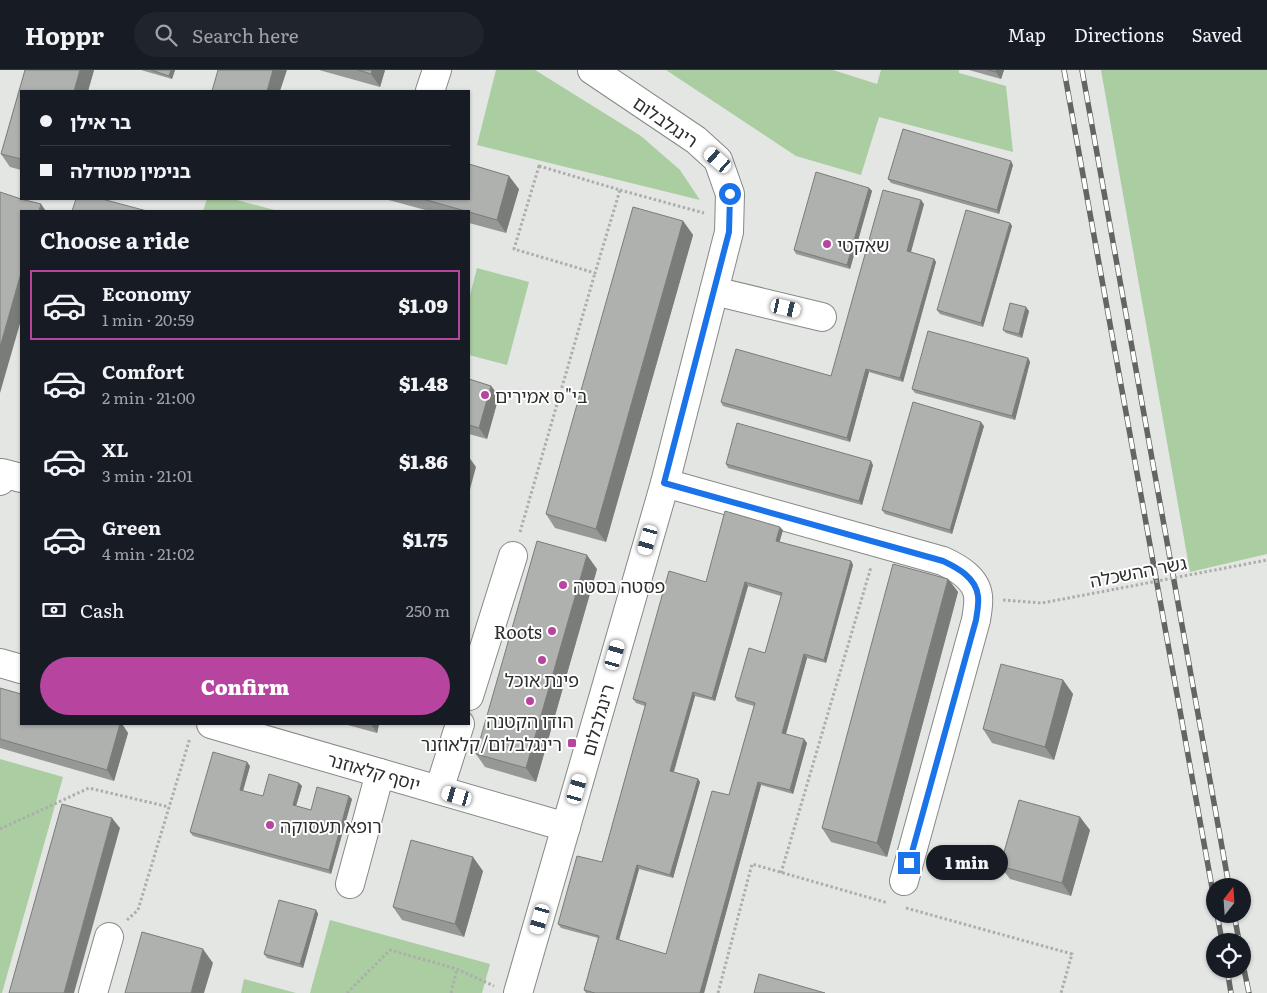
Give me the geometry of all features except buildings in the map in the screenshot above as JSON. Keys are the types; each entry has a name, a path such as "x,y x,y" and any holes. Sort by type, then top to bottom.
{"street":[{"path":"430,90 437,70"},
{"name":"רינגלבלום","path":"509,991 566,827 664,483 729,232 730,194 718,160 696,140 592,70"},
{"path":"714,292 822,317"},
{"path":"0,481 2,473 20,478"},
{"path":"664,483 943,561 962,570 972,582 978,595 976,620 904,881"},
{"path":"470,693 514,556"},
{"path":"0,662 20,669"},
{"path":"439,790 460,725"},
{"name":"יוסף קלאוזנר","path":"201,728 380,773 566,827"},
{"path":"350,884 380,773"},
{"path":"93,993 109,937"}],"path":[{"path":"595,273 514,249 539,166 729,220"},
{"path":"514,556 620,190"},
{"path":"781,873 878,543"},
{"name":"גשר ההשכלה","path":"1014,602 1042,603 1267,560"},
{"path":"109,937 138,910 169,807 201,728"},
{"path":"0,829 89,788 169,807"},
{"path":"718,993 752,864 1072,954 1062,993"},
{"path":"347,993 390,950 457,969 509,991"},
{"path":"451,993 457,969"}],"green space":[{"path":"496,70 535,70 641,136 680,170 700,200 477,145"},
{"path":"666,70 833,70 877,84 881,70 959,70 959,73 1006,86 1013,152 879,117 861,175 796,156"},
{"path":"1101,70 1267,70 1267,554 1190,572"},
{"path":"207,200 237,200 274,210 203,210"},
{"path":"477,268 529,282 507,365 470,355 470,295"},
{"path":"0,759 63,777 2,993 0,993"},
{"path":"330,920 490,964 482,993 310,993"},
{"path":"244,979 296,993 241,993"}],"railway":[{"path":"1064,70 1210,878"},
{"path":"1082,70 1228,878"},
{"path":"1219,923 1221,933"},
{"path":"1236,923 1238,933"},
{"path":"1228,978 1231,993"},
{"path":"1246,978 1249,993"}],"place":[{"name":"שאקטי","path":"827,244"},
{"name":"בי\"ס אמירים","path":"485,395"},
{"name":"פסטה בסטה","path":"563,585"},
{"name":"Roots","path":"552,631"},
{"name":"פינת אוכל","path":"542,660"},
{"name":"הודו הקטנה","path":"530,701"},
{"name":"רינגלבלום/קלאוזנר","path":"572,743"},
{"name":"רופא תעסוקה","path":"270,825"}],"route":[{"path":"730,194 729,232 664,483 943,561 962,570 972,582 978,595 976,620 909,863"}]}
